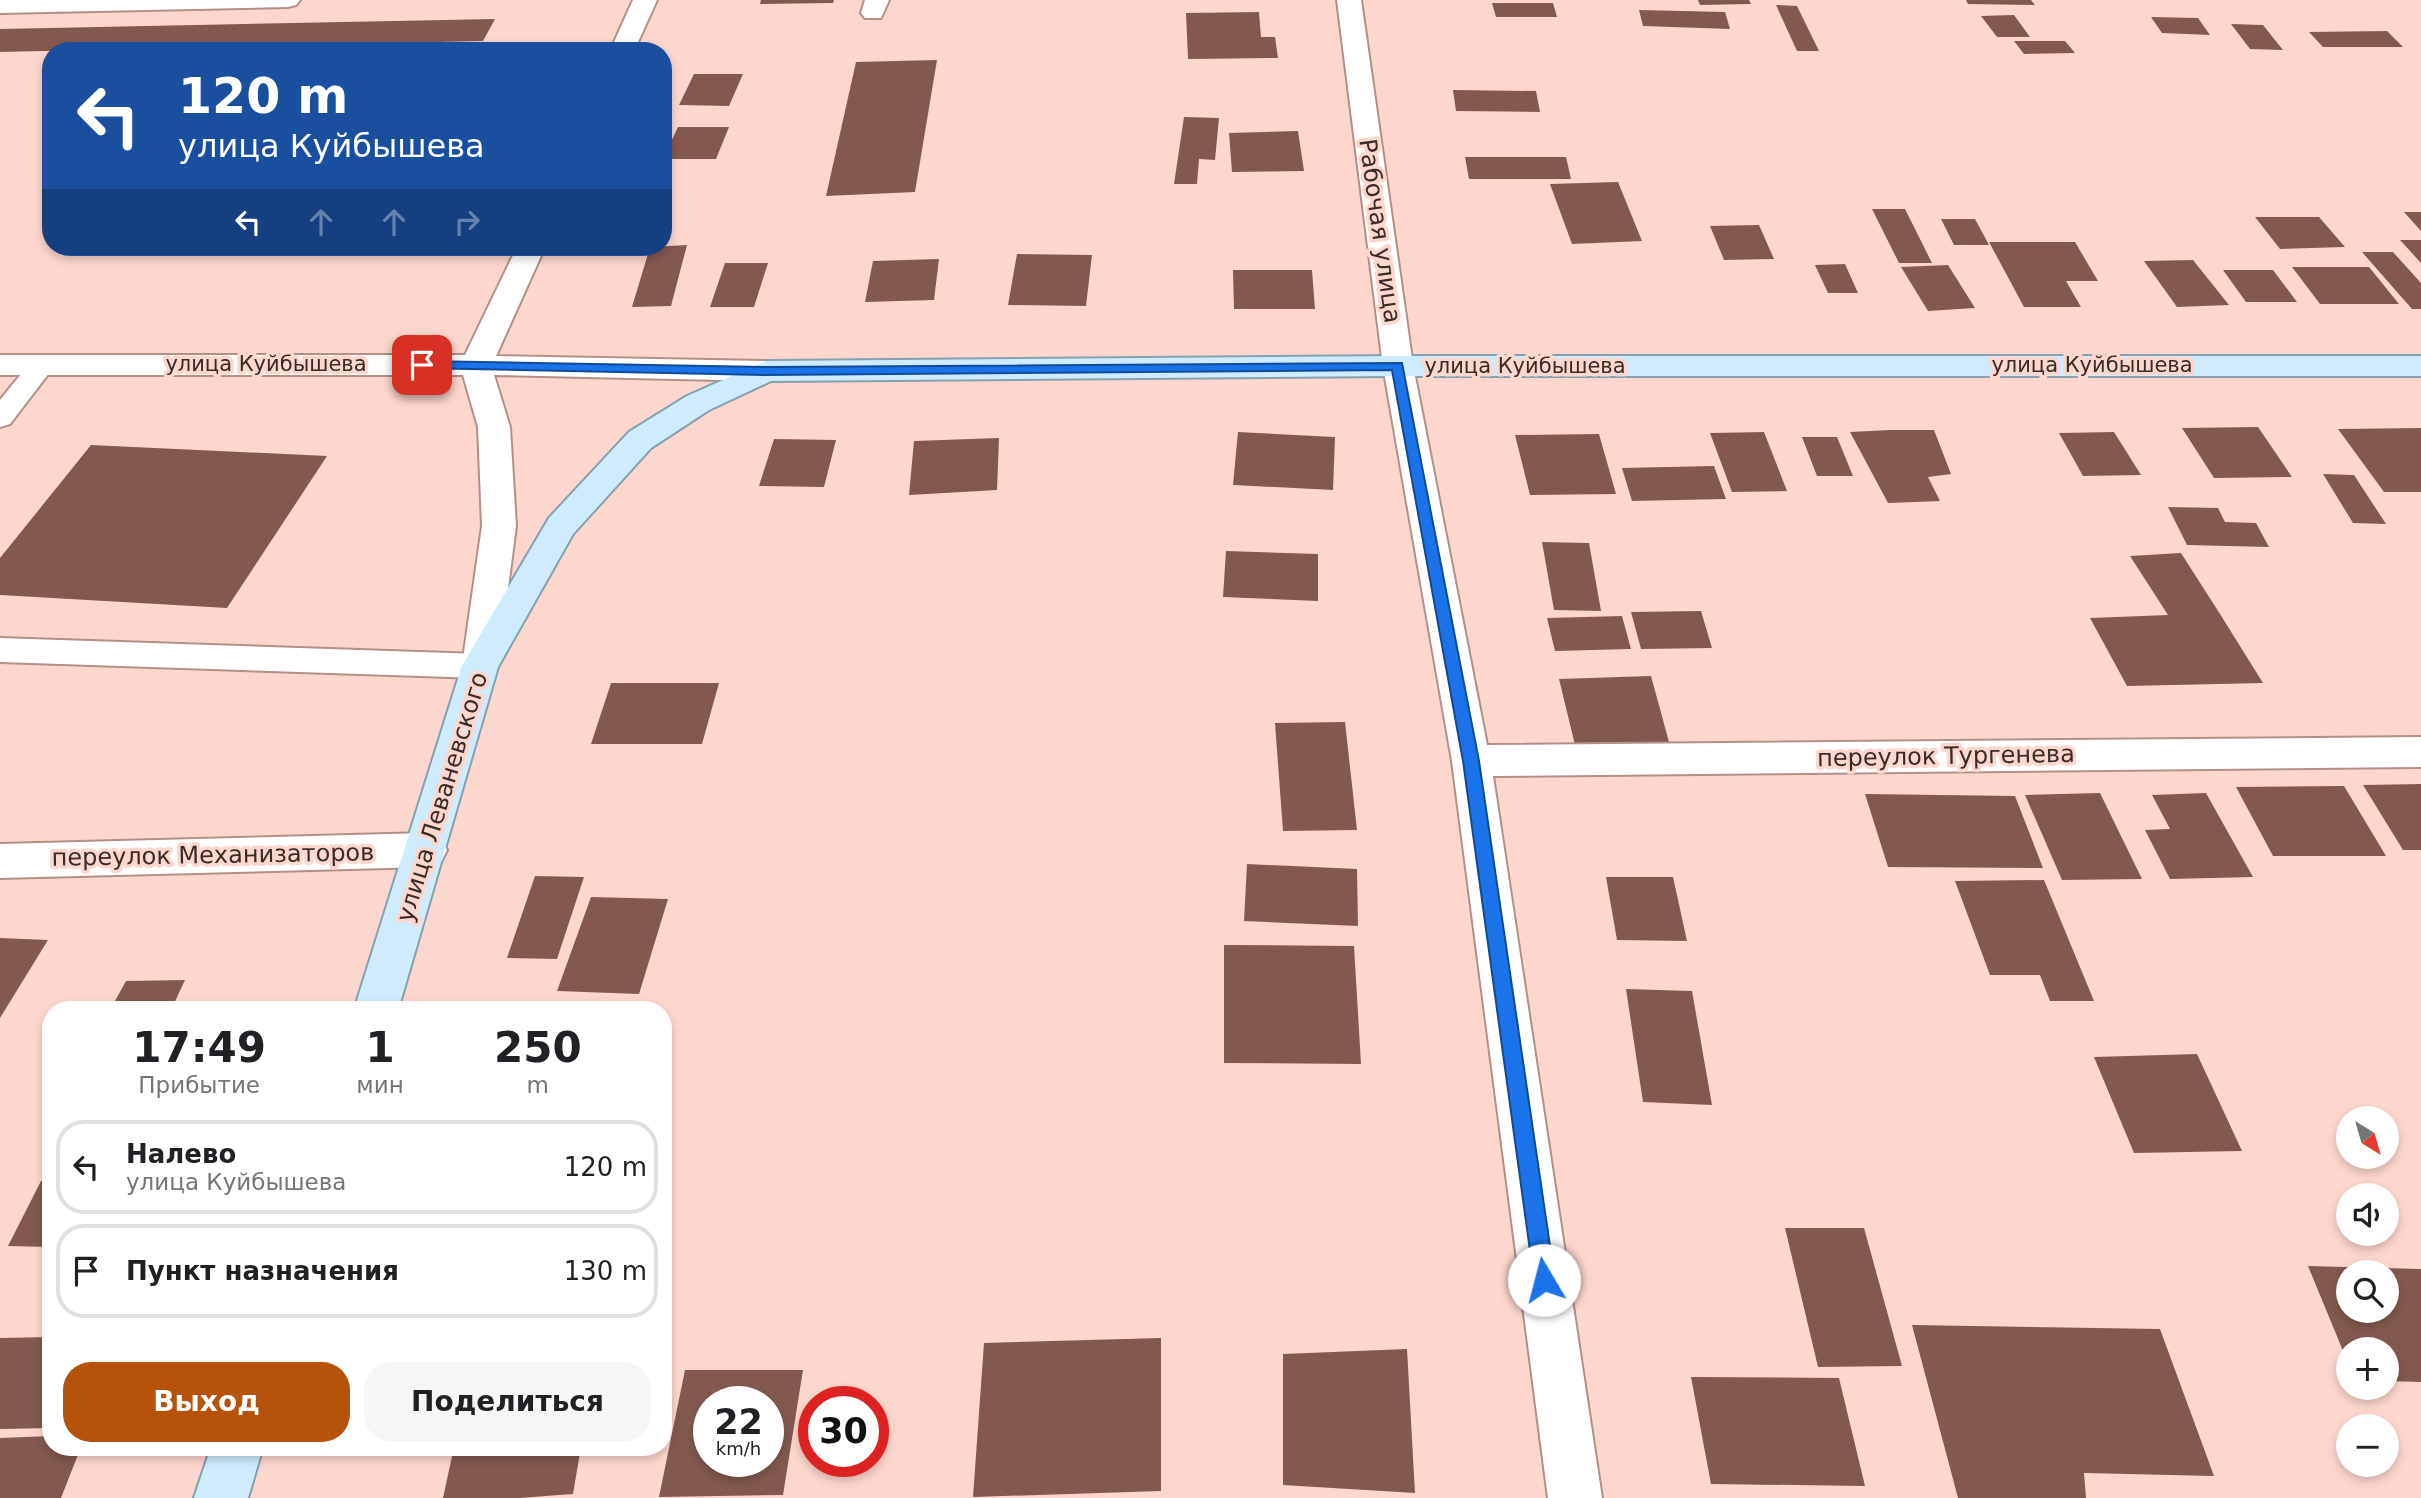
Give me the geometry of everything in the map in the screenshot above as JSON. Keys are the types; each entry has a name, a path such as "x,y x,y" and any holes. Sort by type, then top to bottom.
{"main road":[{"name":"улица Куйбышева","path":"766,371 1398,366 2421,366"},
{"name":"улица Леваневского","path":"379,1001 427,850 480,666 561,526 640,440 698,403 766,371"},
{"path":"221,1498 234,1456"}],"street":[{"path":"0,6 288,0"},
{"path":"626,42 645,0"},
{"name":"Рабочая улица","path":"1349,0 1398,366 1471,761 1575,1498"},
{"path":"480,666 499,526 494,427 476,365 527,256"},
{"name":"улица Куйбышева","path":"0,365 476,365 766,371"},
{"name":"переулок Тургенева","path":"1471,761 2421,752"},
{"name":"переулок Механизаторов","path":"0,861 427,850"}],"lane":[{"path":"0,418 43,364"},
{"path":"0,650 480,666"}],"building":[{"path":"761,0 834,0 833,3 760,4"},
{"path":"1698,0 1749,0 1751,4 1700,5"},
{"path":"1966,0 2031,0 2035,5 1968,4"},
{"path":"1492,3 1553,3 1557,17 1496,17"},
{"path":"1776,5 1797,6 1819,51 1797,51"},
{"path":"1639,10 1725,12 1730,29 1643,26"},
{"path":"1259,12 1261,37 1275,37 1278,58 1188,59 1186,13"},
{"path":"2014,15 2030,37 1997,37 1981,16"},
{"path":"2151,17 2198,18 2210,35 2162,33"},
{"path":"495,19 483,41 42,42 42,51 0,52 0,29"},
{"path":"2231,24 2263,25 2283,50 2250,49"},
{"path":"2387,31 2403,47 2323,47 2309,32"},
{"path":"2014,41 2065,41 2075,53 2024,54"},
{"path":"937,60 915,192 826,196 856,62"},
{"path":"694,74 743,74 729,106 679,105"},
{"path":"1453,90 1536,91 1540,112 1456,111"},
{"path":"1184,117 1219,118 1215,160 1199,159 1197,184 1174,184"},
{"path":"678,127 729,127 716,159 672,159 672,140"},
{"path":"1298,131 1304,171 1232,172 1229,133"},
{"path":"1465,157 1566,157 1571,179 1469,179"},
{"path":"1618,182 1642,241 1572,244 1550,184"},
{"path":"1872,209 1905,209 1932,263 1899,263"},
{"path":"2404,212 2421,212 2421,231"},
{"path":"2255,217 2319,217 2345,247 2280,249"},
{"path":"1941,219 1975,219 1989,245 1954,245"},
{"path":"1759,225 1774,259 1724,260 1710,226"},
{"path":"2400,240 2421,240 2421,263"},
{"path":"1989,242 2075,242 2098,281 2066,281 2081,307 2024,307"},
{"path":"687,245 671,306 632,307 647,256 672,256 672,246"},
{"path":"2362,252 2393,252 2421,283 2421,309 2412,309"},
{"path":"1017,254 1092,255 1086,306 1008,305"},
{"path":"939,259 934,300 865,302 873,261"},
{"path":"2193,260 2229,305 2177,307 2144,261"},
{"path":"725,263 768,263 754,307 710,307"},
{"path":"1845,264 1858,293 1828,293 1815,265"},
{"path":"1948,265 1975,308 1928,311 1901,267"},
{"path":"2292,267 2369,267 2399,304 2320,304"},
{"path":"1233,270 1312,270 1315,309 1234,309"},
{"path":"2223,270 2273,270 2297,302 2246,302"},
{"path":"2258,427 2292,477 2214,478 2182,428"},
{"path":"2421,428 2421,492 2384,492 2338,429"},
{"path":"1934,430 1951,474 1928,477 1940,501 1888,503 1850,432"},
{"path":"1238,432 1335,437 1333,490 1233,485"},
{"path":"1764,432 1787,491 1732,492 1710,433"},
{"path":"2114,432 2141,475 2083,476 2059,433"},
{"path":"1599,434 1616,494 1530,495 1515,435"},
{"path":"1802,437 1837,437 1853,476 1817,476"},
{"path":"999,438 997,490 909,495 914,441"},
{"path":"774,439 836,440 824,487 759,486"},
{"path":"91,445 327,456 227,608 0,595 0,558"},
{"path":"1714,466 1726,499 1632,501 1622,468"},
{"path":"2323,474 2354,475 2386,524 2353,523"},
{"path":"2168,507 2218,508 2225,522 2256,523 2269,547 2187,545"},
{"path":"1542,542 1589,543 1601,611 1554,610"},
{"path":"1226,551 1318,554 1318,601 1223,597"},
{"path":"2181,553 2263,683 2127,686 2090,618 2168,615 2130,556"},
{"path":"1701,611 1712,648 1641,649 1631,612"},
{"path":"1622,616 1631,649 1555,651 1547,618"},
{"path":"1651,676 1669,742 1575,745 1559,679"},
{"path":"611,683 719,683 702,744 591,744"},
{"path":"1345,722 1357,830 1283,831 1275,723"},
{"path":"2421,784 2421,850 2403,850 2363,785"},
{"path":"2344,786 2386,856 2273,856 2236,787"},
{"path":"2100,793 2142,879 2062,880 2025,795"},
{"path":"2206,793 2253,877 2170,879 2145,830 2170,829 2152,795"},
{"path":"1865,794 2015,796 2043,868 1888,867"},
{"path":"1247,864 1357,869 1358,926 1244,921"},
{"path":"535,876 584,877 557,959 507,958"},
{"path":"1606,877 1673,877 1687,941 1617,940"},
{"path":"2044,880 2094,1001 2050,1001 2040,975 1990,975 1955,881"},
{"path":"591,897 668,899 639,994 557,991"},
{"path":"0,938 48,940 0,1018"},
{"path":"1224,945 1354,946 1361,1064 1224,1063"},
{"path":"185,980 175,1001 115,1001 126,981"},
{"path":"1626,989 1692,991 1712,1105 1643,1102"},
{"path":"2197,1054 2242,1151 2134,1153 2094,1057"},
{"path":"41,1181 42,1181 42,1247 8,1246"},
{"path":"1785,1228 1864,1228 1902,1366 1818,1367"},
{"path":"2308,1266 2336,1267 2336,1323 2399,1323 2399,1268 2421,1269 2421,1382 2399,1381 2399,1337 2337,1337"},
{"path":"1912,1325 2160,1329 2214,1476 2084,1473 2086,1498 1958,1498"},
{"path":"42,1337 42,1428 0,1429 0,1338"},
{"path":"1161,1338 1161,1491 973,1497 984,1343"},
{"path":"1407,1349 1415,1493 1283,1485 1283,1354"},
{"path":"685,1370 803,1370 800,1386 798,1386 783,1495 659,1497 667,1456 672,1456 672,1434"},
{"path":"1691,1377 1839,1378 1865,1486 1711,1484"},
{"path":"42,1436 42,1456 77,1456 61,1498 0,1498 0,1438"},
{"path":"452,1456 579,1456 573,1494 519,1498 443,1498"}],"route":[{"path":"422,365 766,371 1398,366 1471,761 1544,1280"}]}
